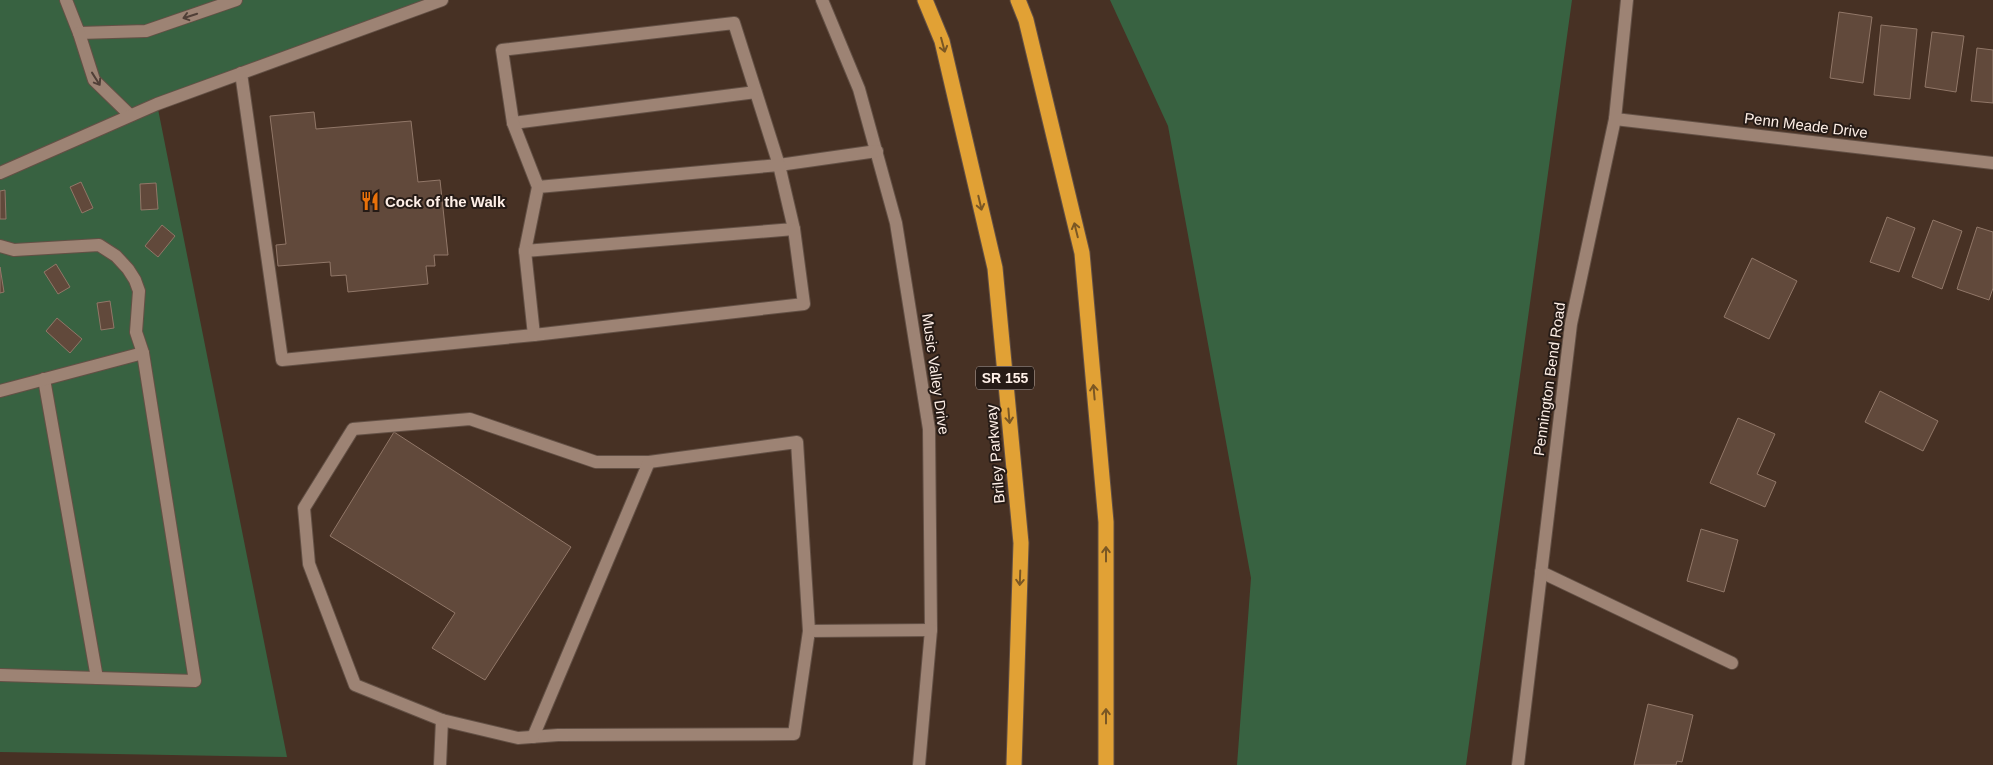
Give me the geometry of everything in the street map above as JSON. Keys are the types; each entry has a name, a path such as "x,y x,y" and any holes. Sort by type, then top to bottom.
{"highway":[{"name":"Briley Parkway","path":"925,0 942,41 995,268 1021,543 1014,765"},
{"path":"1018,0 1026,20 1082,253 1106,522 1106,765"}],"street":[{"path":"66,0 94,80 130,115"},
{"path":"79,33 146,31 236,0"},
{"path":"0,173 130,115 442,0"},
{"name":"Music Valley Drive","path":"822,0 859,89 896,223 929,430 931,630 919,765"},
{"name":"Pennington Bend Road","path":"1518,765 1571,324 1615,119 1627,0"},
{"path":"241,73 282,360 534,335 804,304 794,229 779,165 734,23 502,50 513,122 538,188 524,251 534,335"},
{"path":"513,122 756,92"},
{"name":"Penn Meade Drive","path":"1615,119 1993,163"},
{"path":"538,188 779,165 876,151"},
{"path":"524,251 794,229"},
{"path":"0,246 14,250 99,245 108,249 128,269 139,291 136,332 143,353 195,681 0,675"},
{"path":"0,391 143,353"},
{"path":"44,379 97,678"},
{"path":"470,419 596,462 649,462 796,442 809,631 794,734 558,735 518,738 442,720 355,686 309,564 304,508 352,429 470,419"},
{"path":"533,737 649,462"},
{"path":"1541,572 1732,663"},
{"path":"809,631 931,630"},
{"path":"440,765 442,720"}],"green space":[{"path":"0,0 442,0 157,104 287,757 0,752"},
{"path":"1110,0 1572,0 1466,765 1237,765 1251,578 1168,126"}],"building":[{"path":"1839,12 1872,17 1863,83 1830,78"},
{"path":"1881,25 1917,29 1910,99 1874,95"},
{"path":"1932,32 1964,36 1956,92 1925,87"},
{"path":"1977,48 1993,50 1993,103 1971,101"},
{"path":"314,112 316,129 411,121 418,182 440,180 448,255 434,255 435,266 426,266 428,284 348,292 346,275 331,276 330,262 278,266 276,245 286,244 270,116"},
{"path":"81,182 93,208 82,213 70,187"},
{"path":"156,183 158,209 141,210 140,184"},
{"path":"5,190 6,219 0,219 0,191"},
{"path":"1887,217 1915,228 1899,272 1870,262"},
{"path":"1933,220 1962,231 1942,289 1912,277"},
{"path":"162,225 175,236 158,257 145,246"},
{"path":"1977,227 1993,232 1993,288 1989,300 1957,289"},
{"path":"1752,258 1797,281 1769,339 1724,317"},
{"path":"56,264 70,287 58,294 44,272"},
{"path":"0,267 4,292 0,293"},
{"path":"110,301 114,328 101,330 97,303"},
{"path":"57,318 82,339 70,353 46,331"},
{"path":"1880,391 1938,421 1923,451 1865,422"},
{"path":"1738,418 1775,434 1757,474 1776,482 1765,507 1710,483"},
{"path":"394,432 571,547 485,680 432,648 455,613 330,536"},
{"path":"1701,529 1738,540 1724,592 1687,581"},
{"path":"1648,704 1693,715 1682,762 1677,761 1676,765 1634,765"}],"place":[{"name":"Cock of the Walk","path":"370,201"}]}
